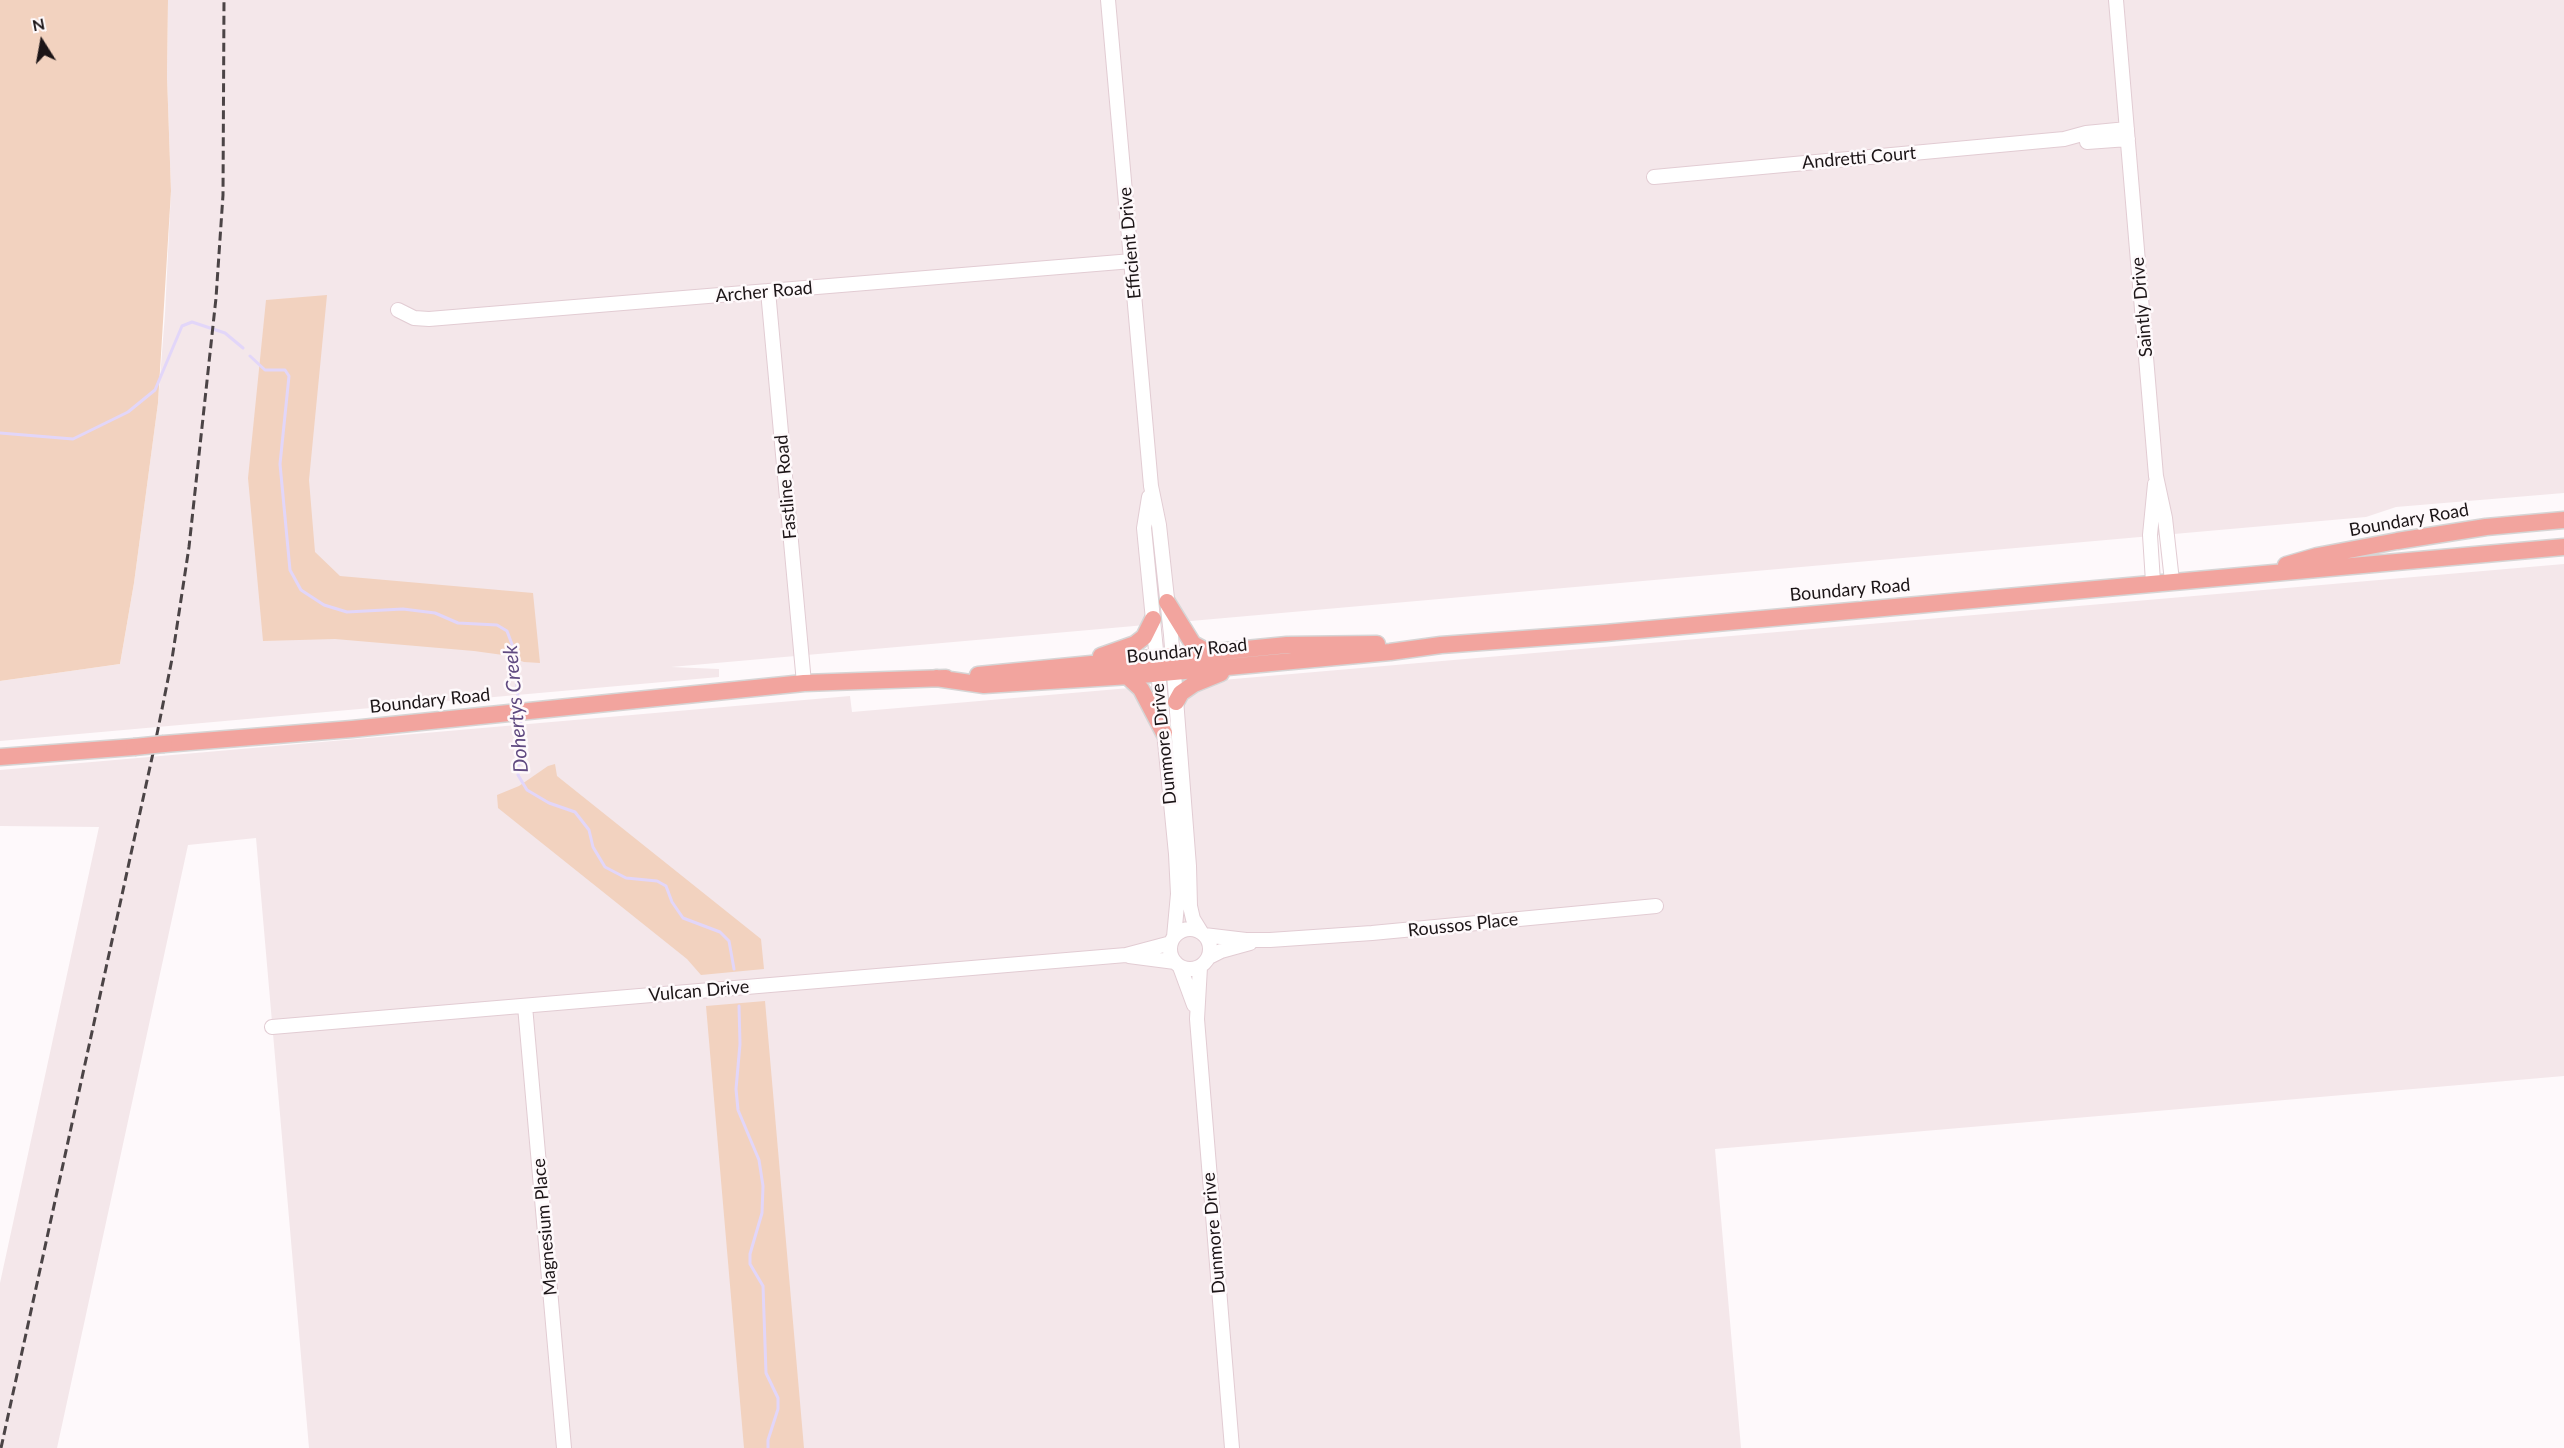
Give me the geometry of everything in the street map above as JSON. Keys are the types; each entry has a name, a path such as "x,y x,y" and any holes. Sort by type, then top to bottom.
{"main road":[{"name":"Boundary Road","path":"2262,573 2317,556 2364,547 2486,527 2564,520"},
{"path":"2364,547 2365,555 2389,562"},
{"name":"Boundary Road","path":"0,757 352,729 804,683 936,678 1065,667 1251,664 1380,653 1441,645 1605,633 2153,582 2564,547"},
{"path":"1167,602 1193,644 1210,653"},
{"path":"1065,667 1135,644 1144,637 1152,619"},
{"name":"Boundary Road","path":"936,678 984,685 1127,676 1210,653 1287,645 1441,645"},
{"path":"1176,702 1181,693 1208,677 1251,664"},
{"path":"1127,676 1141,689 1164,733"}],"street":[{"name":"Efficient Drive","path":"1108,0 1151,486 1159,525 1167,602 1164,665"},
{"name":"Saintly Drive","path":"2116,0 2156,476 2150,535 2153,582"},
{"name":"Andretti Court","path":"1654,177 2064,139 2084,142 2127,134"},
{"name":"Archer Road","path":"398,310 414,318 429,319 1132,261"},
{"name":"Fastline Road","path":"768,291 804,683"},
{"name":"Saintly Drive","path":"2156,476 2163,501 2172,581"},
{"name":"Efficient Drive","path":"1151,486 1144,528 1152,619 1164,665"},
{"name":"Dunmore Drive","path":"1164,665 1176,702 1190,906 1193,919 1203,933"},
{"name":"Dunmore Drive","path":"1164,665 1164,733 1178,894 1173,940"},
{"name":"Roussos Place","path":"1203,933 1246,940 1269,940 1371,933 1656,906"},
{"path":"1190,929 1203,933 1210,945 1204,962 1186,969 1177,965 1171,956 1173,940 1190,929"},
{"name":"Vulcan Drive","path":"272,1027 1126,955 1173,940"},
{"name":"Roussos Place","path":"1204,962 1239,945 1269,940"},
{"name":"Vulcan Drive","path":"1126,955 1177,965"},
{"name":"Dunmore Drive","path":"1204,962 1197,1019 1232,1448"},
{"name":"Dunmore Drive","path":"1177,965 1197,1019"},
{"name":"Magnesium Place","path":"525,1006 564,1448"}],"shaded area":[{"path":"0,0 168,0 167,76 171,191 158,403 134,583 120,664 0,681"},
{"path":"168,0 2564,0 2564,493 2396,507 2366,517 671,667 719,669 719,677 0,741 0,681 120,664 134,583 158,403 165,314 171,191 167,76"},
{"path":"327,295 309,480 315,552 340,576 533,593 540,663 524,662 503,655 474,651 335,639 263,641 248,478 266,300"},
{"path":"2564,564 2564,1076 1715,1149 1741,1448 309,1448 256,838 188,845 57,1448 0,1448 0,1283 99,827 0,826 0,770 850,696 852,712"},
{"path":"555,764 557,776 761,939 764,969 701,975 687,959 498,808 497,795 519,786 548,766"},
{"path":"765,1001 804,1448 744,1448 706,1006"}],"waterway":[{"name":"Dohertys Creek","path":"0,433 73,439 128,412 155,390 182,326 192,322 225,333 243,348"},
{"name":"Dohertys Creek","path":"250,356 265,370 285,370 289,376 280,464 290,570 301,590 324,605 347,612 403,609 435,613 458,623 497,625 507,631 513,647 519,707"},
{"name":"Dohertys Creek","path":"520,716 522,734 518,775 527,790 549,803 575,812 589,830 593,847 605,867 626,878 657,881 666,886 672,902 683,918 720,932 729,941 734,969"},
{"name":"Dohertys Creek","path":"739,1006 740,1044 736,1089 738,1110 759,1160 763,1186 762,1213 750,1254 750,1264 763,1286 766,1373 778,1398 778,1409 768,1440 768,1448"}],"railway":[{"path":"1,1448 172,659 189,547 216,298 223,195 224,0"}]}
